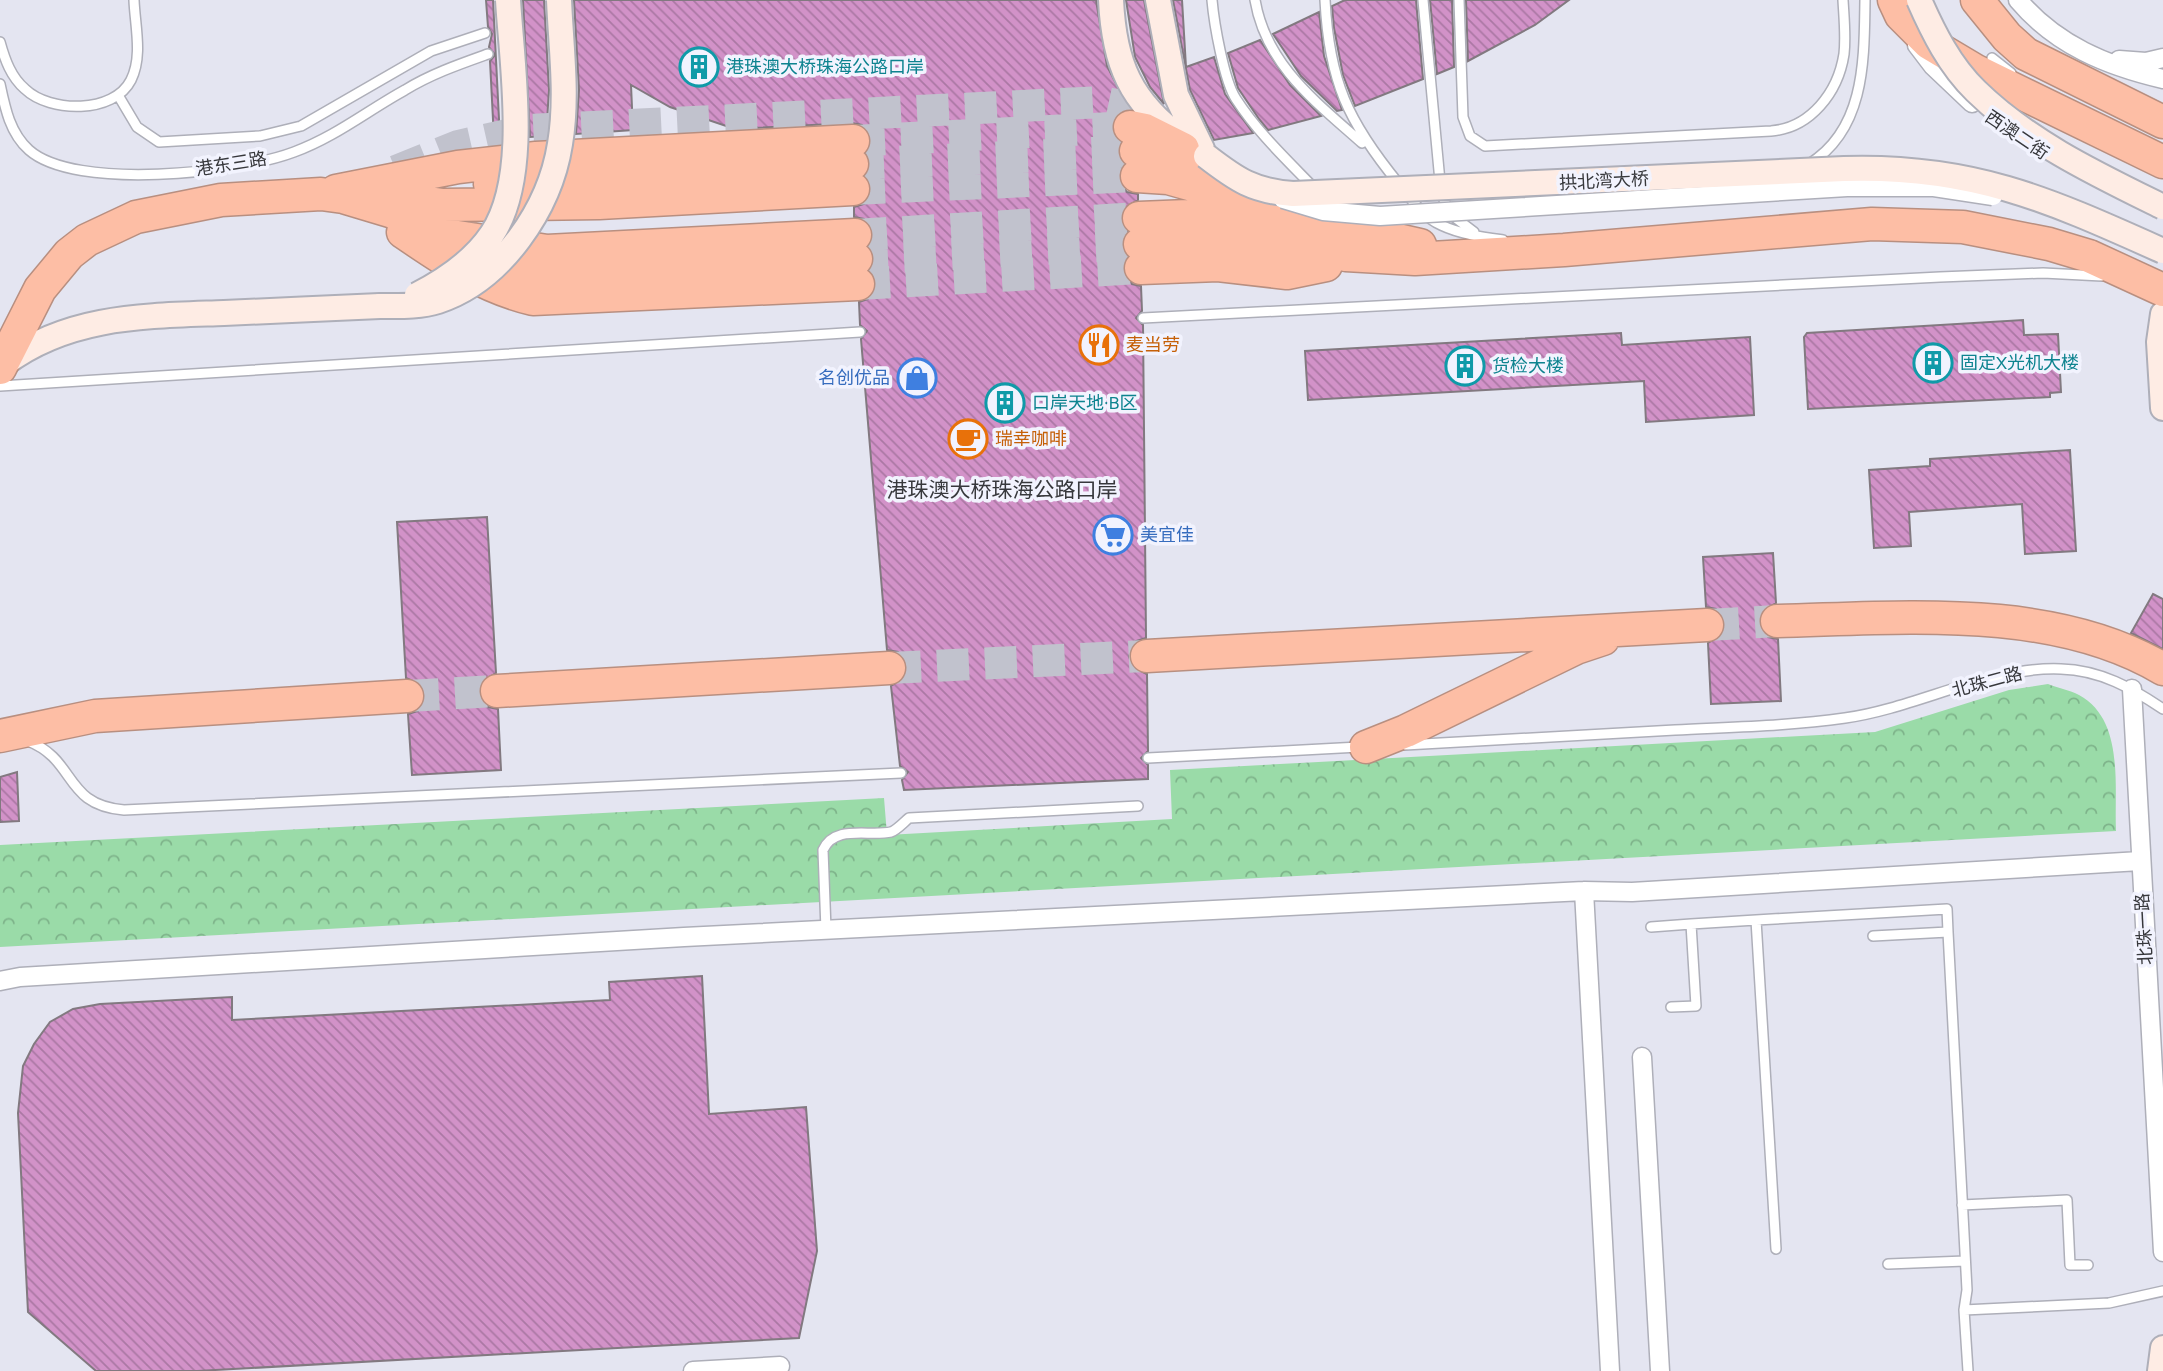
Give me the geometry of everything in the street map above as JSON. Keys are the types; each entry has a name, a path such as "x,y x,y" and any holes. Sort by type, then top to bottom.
{"highway":[{"path":"1976,0 2000,47 2026,54 2163,122"},
{"path":"1904,5 1929,43 2059,112 2163,162"},
{"path":"0,366 26,312 53,271 69,254 109,227 163,209 209,202 321,194 458,167 536,158 676,148 853,165 599,204 443,205 402,199 321,194"},
{"path":"1418,252 1219,164 1134,151 1168,178 1345,228 1418,252 1453,257 1872,224 1919,224 2092,243 2110,257 2154,279"},
{"path":"321,194 365,203 445,235 547,251 856,259 533,299 498,291 450,264 365,203"},
{"path":"1223,216 1318,249 1366,257 1418,252 1326,265 1289,262 1252,247 1222,241 1140,243 1223,216"},
{"path":"1777,621 1905,618 2046,626 2116,646 2163,669"},
{"path":"1147,656 1707,625"},
{"path":"1366,747 1406,731 1576,648 1639,628"},
{"path":"497,691 889,668"},
{"path":"1,736 95,716 407,696"}],"main road":[{"path":"380,306 418,295 458,270 480,250 503,212 510,186 514,146 508,0"},
{"path":"0,366 28,346 48,337 109,320 437,302 461,290 489,270 517,242 534,216 548,185 560,145 563,77 559,0"},
{"path":"1111,0 1116,54 1129,87 1148,109 1219,164"},
{"name":"拱北湾大桥","path":"1158,0 1176,95 1189,127 1235,179 1263,191 1337,194 1903,168 1962,176 2024,192 2163,251"},
{"path":"1904,5 1938,40 1975,90 2053,148 2163,207"},
{"path":"2163,314 2159,342 2163,408"},
{"path":"2160,1371 2163,1348"}],"street":[{"path":"2018,0 2046,29 2082,50 2115,67 2163,79"},
{"name":"西澳二街","path":"1904,5 1933,66 1977,107 2038,151 2163,219"},
{"path":"2082,50 2120,60 2146,62 2163,58"},
{"path":"1263,191 1323,211 1380,216 1743,192 1891,185 1934,187 2011,200 2048,211 2092,243 2163,259"},
{"name":"北珠一路","path":"2132,689 2163,1252"},
{"path":"0,981 62,974 826,930 1584,891 1632,892 2140,861"},
{"path":"1584,891 1610,1371"},
{"path":"1642,1057 1660,1371"},
{"path":"693,1371 780,1366"}],"lane":[{"path":"0,42 11,71 26,91 36,97 49,102 74,105 103,103 118,95 130,83 136,67 134,0"},
{"path":"1212,0 1213,22 1234,97 1270,143 1343,219"},
{"path":"1255,0 1262,24 1292,80 1374,154"},
{"path":"1325,0 1327,43 1341,94 1353,123 1374,154 1422,212 1438,224 1486,238 1564,250"},
{"path":"1423,0 1441,192 1449,214 1462,226 1486,238"},
{"path":"1458,0 1463,117 1470,136 1485,146 1771,131 1796,126 1827,97 1839,72 1844,50 1843,0"},
{"path":"1743,192 1790,175 1814,161 1844,127 1862,79 1865,0"},
{"path":"118,95 137,127 159,142 260,136 300,126 431,51 485,33"},
{"path":"2000,47 2059,112"},
{"name":"港东三路","path":"0,83 9,120 17,137 43,160 61,168 98,174 195,171 229,167 291,153 335,134 405,89 488,54"},
{"path":"1143,318 1953,276 2043,273 2154,279"},
{"path":"0,386 860,332"},
{"name":"北珠二路","path":"1148,758 1804,723 1893,709 1993,677 2039,669 2086,672 2132,689 2163,709"},
{"path":"1,736 26,741 50,752 60,761 83,798 96,805 124,810 901,773"},
{"path":"826,930 823,850 826,844 839,835 893,831 909,818 1138,806"},
{"path":"1651,927 1947,909 1968,1371"},
{"path":"1756,920 1776,1249"},
{"path":"1671,1007 1696,1006 1691,924"},
{"path":"1873,936 1948,932"},
{"path":"1962,1205 2067,1200 2070,1265 2088,1265"},
{"path":"1888,1264 1965,1261"},
{"path":"1964,1310 2109,1303 2163,1291"}],"green space":[{"path":"2048,684 2079,695 2094,706 2104,721 2114,756 2116,831 0,947 0,845 884,798 887,835 1172,819 1170,770 1875,732 2009,690"}],"building":[{"path":"486,0 493,0 500,139 494,139 490,61 495,55 489,47 492,34 488,27"},
{"path":"523,0 544,0 549,90 546,136 530,137"},
{"name":"口岸天地·B区","path":"574,0 1096,0 1107,66 1129,109 1117,114 1112,124 1113,134 1120,142 1118,156 1123,164 1119,174 1120,183 1127,192 1138,194 1138,200 1123,209 1121,218 1127,231 1122,244 1127,257 1123,269 1132,284 1141,286 1142,311 1136,318 1143,325 1146,638 1136,641 1129,656 1132,667 1147,674 1148,751 1141,758 1148,765 1148,779 904,790 902,780 908,772 900,766 891,686 905,677 907,666 898,652 887,650 861,339 867,331 860,325 859,302 868,299 876,284 870,270 874,259 869,246 873,233 864,219 854,217 854,207 864,204 871,189 865,176 870,164 866,153 871,141 869,132 862,125 852,123 735,129 670,107 631,85 633,130 576,134 579,90"},
{"path":"1126,0 1144,0 1164,104 1150,87 1135,57"},
{"path":"1173,0 1182,0 1186,67 1214,57 1225,94 1253,133 1214,140 1190,90"},
{"path":"1345,0 1416,0 1423,79 1355,106 1343,75 1334,28 1332,6"},
{"path":"1430,0 1452,0 1454,67 1437,74"},
{"path":"1466,0 1569,0 1535,25 1468,61"},
{"path":"1319,12 1324,56 1342,110 1337,111 1301,76 1273,34"},
{"path":"1260,40 1290,85 1321,116 1268,130 1259,119 1238,88 1228,53"},
{"name":"固定X光机大楼","path":"2023,320 2024,335 2058,334 2061,392 2050,393 2050,397 1808,409 1804,337 1807,333"},
{"name":"货检大楼","path":"1621,333 1622,345 1750,337 1754,415 1646,422 1644,381 1308,400 1305,351"},
{"path":"2070,450 2076,551 2025,554 2022,504 1909,512 1911,546 1874,548 1869,470 1930,466 1930,459"},
{"path":"487,517 496,673 481,682 479,693 488,707 498,709 501,770 412,775 408,714 418,711 425,696 422,685 406,678 397,522"},
{"path":"1773,553 1776,603 1761,612 1759,622 1768,637 1778,639 1781,701 1711,704 1708,643 1723,634 1725,623 1716,609 1706,607 1703,557"},
{"path":"2153,594 2163,599 2163,649 2131,633"},
{"path":"17,772 19,821 0,822 0,777"},
{"path":"702,976 709,1114 806,1107 817,1251 799,1338 197,1371 96,1371 28,1312 18,1113 23,1066 34,1044 50,1022 73,1009 100,1004 232,997 232,1020 610,1000 609,982"}],"tunnel":[{"path":"396,171 458,146 529,130 1102,102 1135,109 1167,135"},
{"path":"853,141 1130,127"},
{"path":"852,164 1136,151"},
{"path":"853,189 1137,176"},
{"path":"855,235 1139,218"},
{"path":"856,259 1140,244"},
{"path":"858,284 1141,268"},
{"path":"1707,625 1777,621"},
{"path":"889,668 1147,656"},
{"path":"407,696 497,691"}],"place":[{"name":"港珠澳大桥珠海公路口岸","path":"699,67"},
{"name":"麦当劳","path":"1099,345"},
{"name":"固定X光机大楼","path":"1933,363"},
{"name":"货检大楼","path":"1465,366"},
{"name":"名创优品","path":"917,378"},
{"name":"口岸天地·B区","path":"1005,403"},
{"name":"瑞幸咖啡","path":"968,439"},
{"name":"美宜佳","path":"1113,535"}],"district":[{"name":"港珠澳大桥珠海公路口岸","path":"1002,490"}]}
